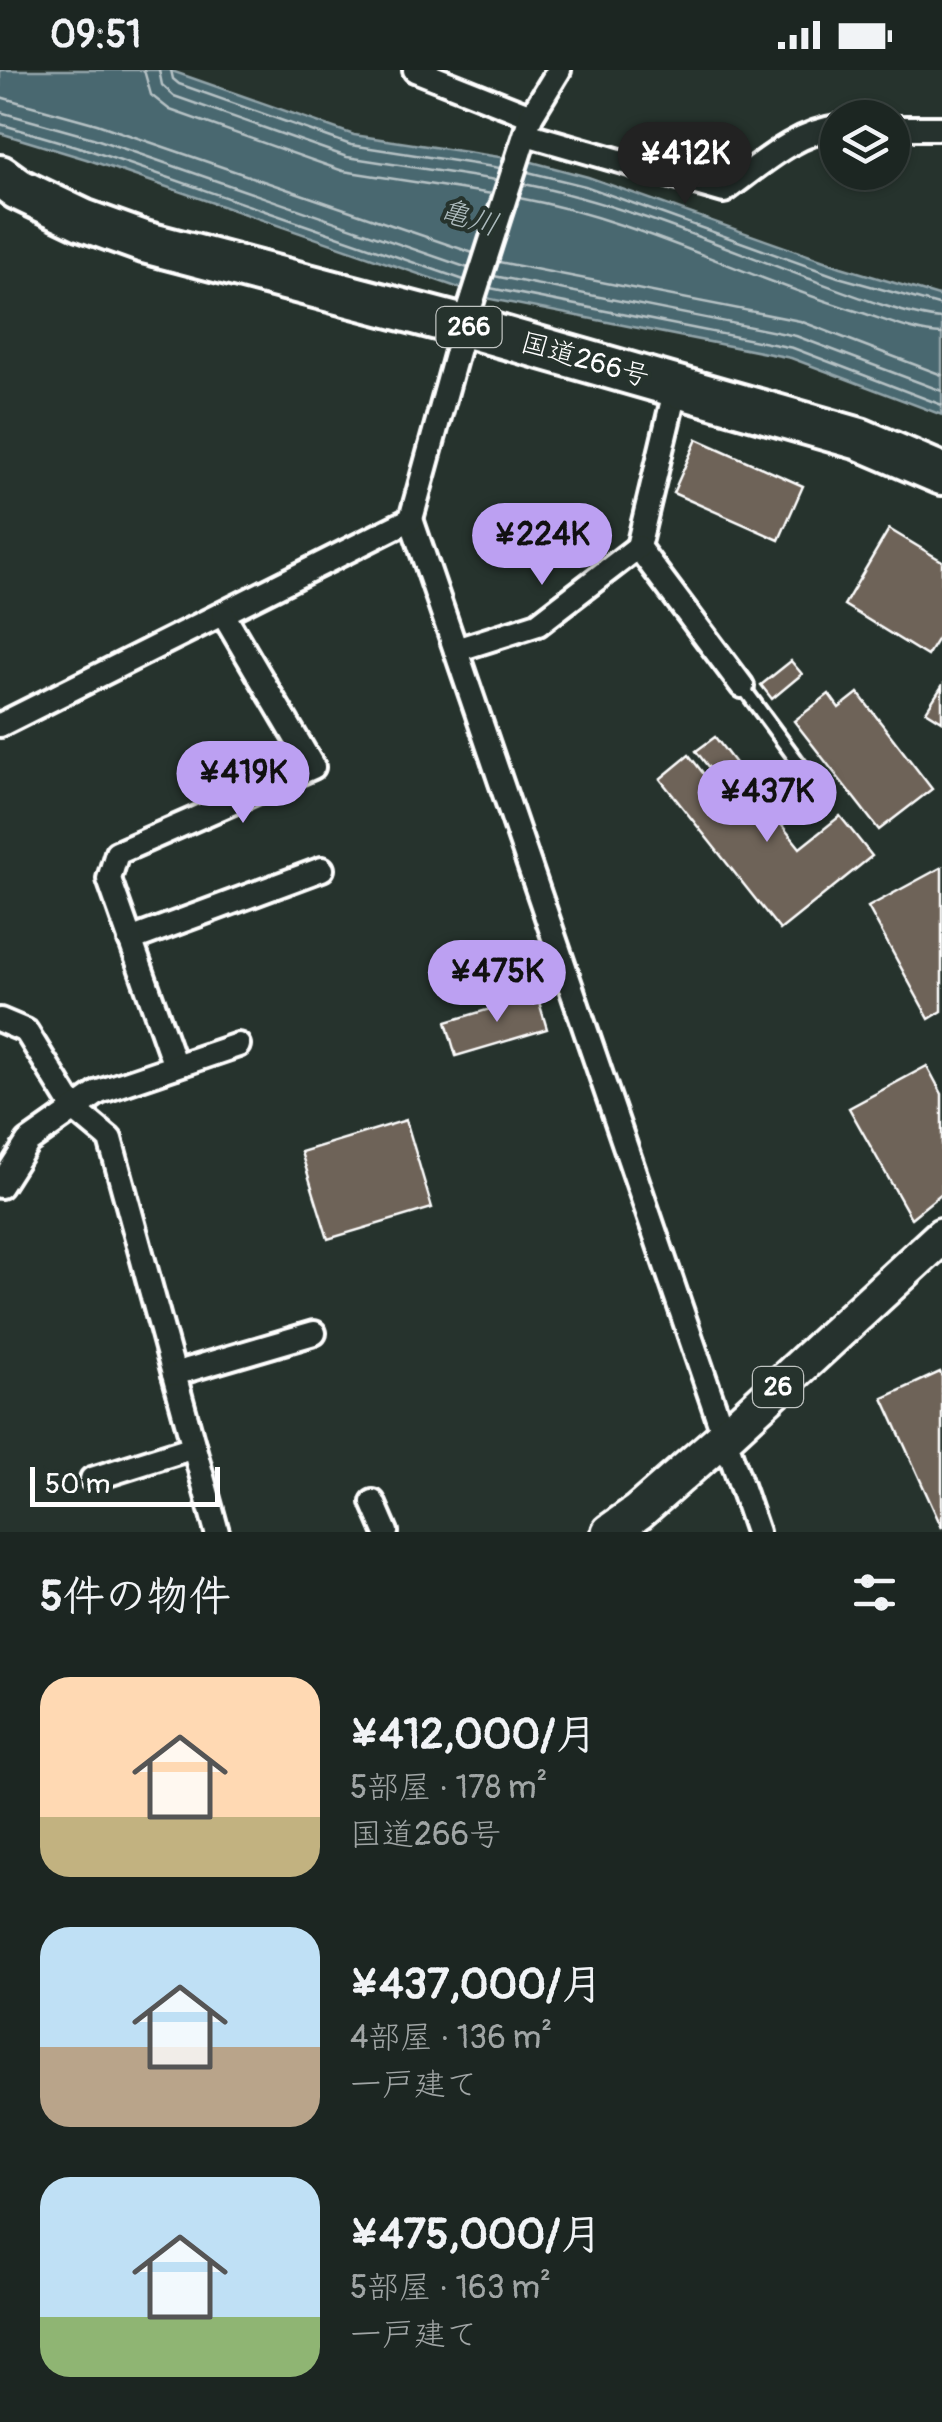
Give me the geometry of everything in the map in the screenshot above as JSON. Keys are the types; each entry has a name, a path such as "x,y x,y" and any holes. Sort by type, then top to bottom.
{"highway":[{"name":"国道266号","path":"0,176 18,189 83,220 144,242 464,326 860,439 942,474"}],"main road":[{"name":"26","path":"610,1532 725,1436 942,1236"}],"street":[{"path":"415,70 526,133 724,190 800,138 820,130"},
{"path":"559,70 526,133 464,326 412,519 756,1532"},
{"path":"910,128 942,128"},
{"path":"456,650 538,624 638,547 676,386"},
{"path":"0,725 412,519"},
{"path":"638,547 742,686"},
{"path":"175,1066 108,879 117,853 313,767 223,614"},
{"path":"130,940 322,869"},
{"path":"0,1020 26,1031 74,1109 110,1139 217,1532"},
{"path":"0,1186 28,1142 99,1092 238,1045"},
{"path":"174,1374 314,1333"},
{"path":"92,1479 194,1447"},
{"path":"373,1502 386,1532"}],"lane":[{"path":"742,686 812,781"}],"water":[{"name":"亀川","path":"0,70 169,70 354,135 532,162 588,177 841,267 942,297 942,415 791,358 491,299 0,133"}],"building":[{"path":"697,439 803,486 779,540 673,493"},
{"path":"889,529 942,561 942,632 927,656 844,605"},
{"path":"791,661 802,674 772,699 761,685"},
{"path":"942,686 942,721 926,711"},
{"path":"858,693 932,789 879,830 794,721 829,694 839,708"},
{"path":"715,737 744,775 726,790 696,751"},
{"path":"689,755 724,800 742,786 751,797 756,793 800,848 840,816 872,856 780,930 660,779"},
{"path":"942,867 942,1011 929,1019 868,907"},
{"path":"537,995 547,1029 456,1056 446,1022"},
{"path":"927,1066 942,1094 942,1193 911,1218 849,1108"},
{"path":"406,1120 432,1208 328,1239 301,1152"},
{"path":"940,1372 942,1377 942,1528 883,1398"}]}
